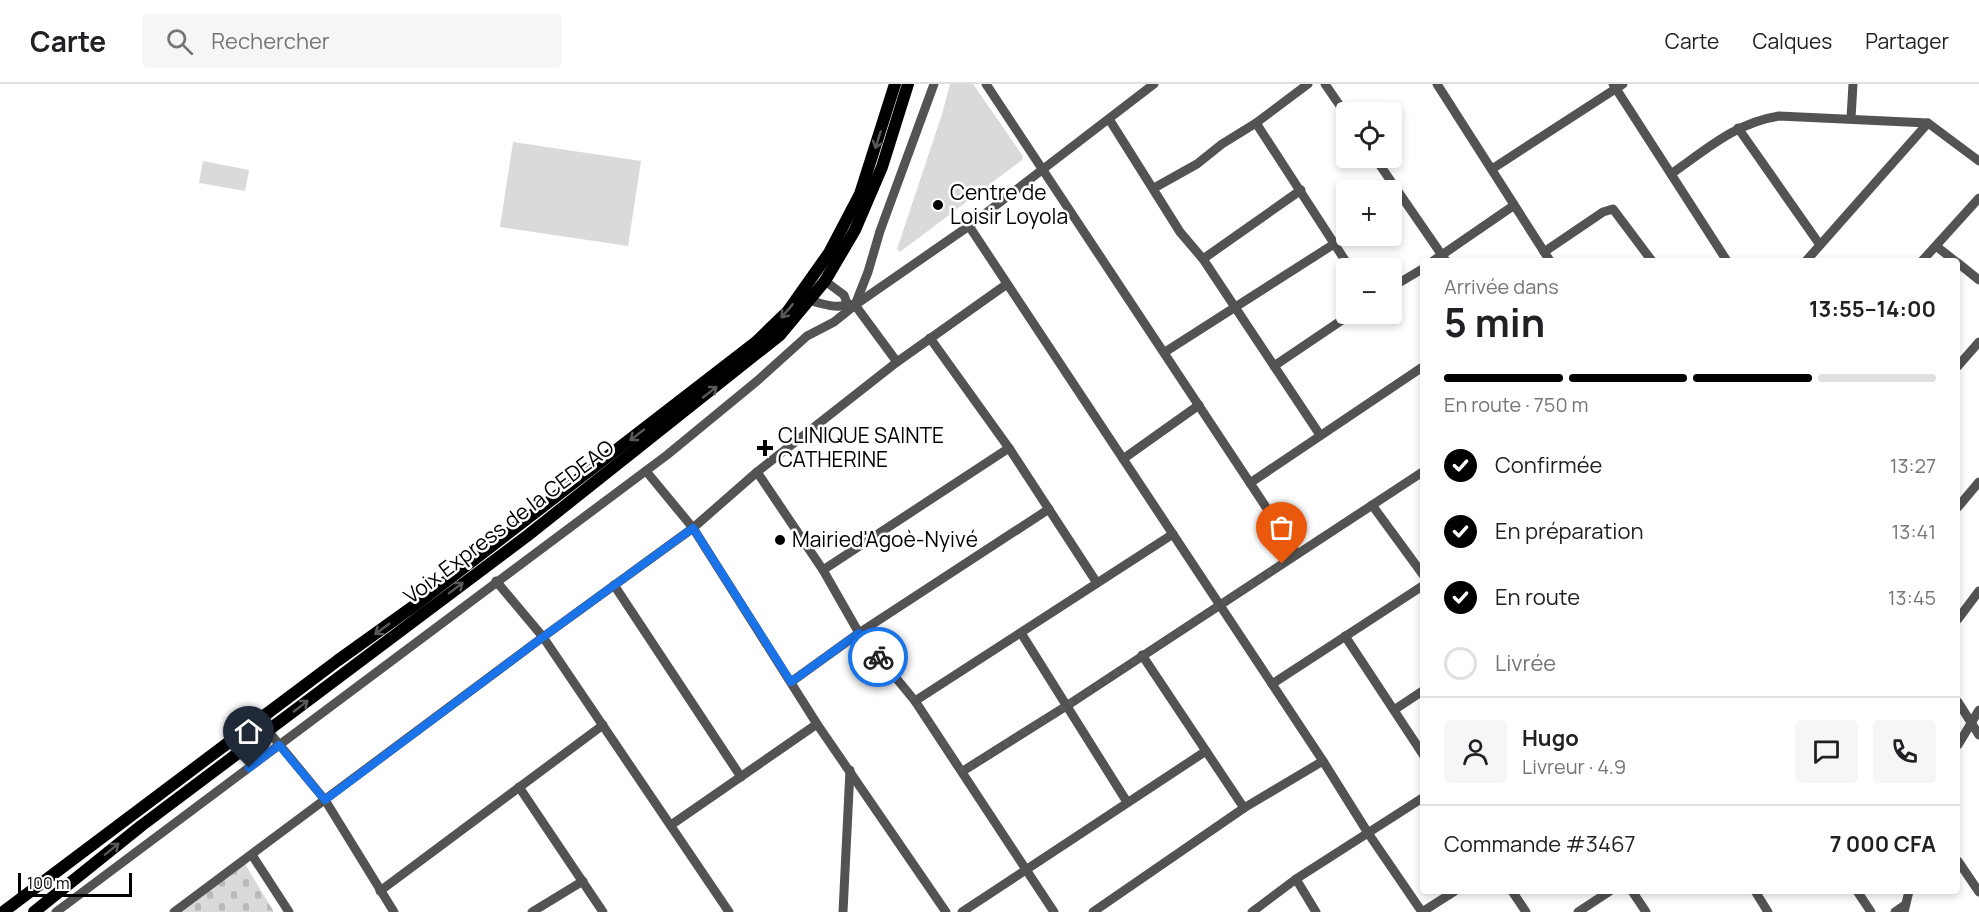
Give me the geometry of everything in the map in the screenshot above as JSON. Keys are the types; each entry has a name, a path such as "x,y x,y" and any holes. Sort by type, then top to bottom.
{"main road":[{"path":"805,298 860,194 895,84"},
{"path":"3,912 418,603 568,495 756,342 788,311 825,281 839,260 865,209 882,167 908,84"},
{"name":"Voix Express de la CEDEAO","path":"34,912 141,826 269,732 568,495"},
{"path":"201,764 210,776"}],"street":[{"path":"851,304 868,272 880,231 934,84"},
{"path":"51,898 58,911 646,471 757,381 807,336 834,322 851,304 969,226 1154,84"},
{"path":"1154,188 1197,164 1308,84"},
{"path":"1325,84 1337,102"},
{"path":"1437,84 1548,258"},
{"path":"1851,118 1853,84"},
{"path":"990,85 1042,170 1297,554"},
{"path":"1492,170 1618,86 1671,174 1726,258"},
{"path":"1671,174 1738,128 1760,119 1779,116 1928,123 1979,161"},
{"path":"1109,119 1180,232 1236,307 1320,435"},
{"path":"1256,123 1343,258"},
{"path":"1809,258 1928,123"},
{"path":"1738,128 1820,245"},
{"path":"1381,168 1439,258"},
{"path":"1203,260 1301,190"},
{"path":"1925,258 1979,198"},
{"path":"1441,258 1514,206"},
{"path":"1544,252 1603,212 1613,209 1650,258"},
{"path":"969,226 1422,912 1450,894"},
{"path":"1165,352 1334,244"},
{"path":"1936,246 1951,258"},
{"path":"1960,265 1979,280"},
{"path":"1402,281 1420,270"},
{"path":"825,281 844,296 897,362"},
{"path":"174,912 693,528 757,472 897,362 1007,284"},
{"path":"805,298 840,306 851,304"},
{"path":"1274,366 1336,324"},
{"path":"930,338 1009,448 1096,583"},
{"path":"1960,364 1979,342"},
{"path":"1250,483 1420,369"},
{"path":"1123,459 1199,405"},
{"path":"823,570 1009,448"},
{"path":"646,471 693,528 817,724 946,912"},
{"path":"757,472 823,570 859,633 915,701 1054,912"},
{"path":"963,771 1068,705 1420,474"},
{"path":"1960,505 1979,482"},
{"path":"1372,504 1420,570"},
{"path":"791,682 859,633 1049,509"},
{"path":"915,701 1173,534"},
{"path":"496,581 543,637 729,912"},
{"path":"614,585 741,777"},
{"path":"1272,684 1420,588"},
{"path":"1960,616 1979,591"},
{"path":"1022,633 1127,802"},
{"path":"1345,636 1420,750"},
{"path":"1142,655 1244,808"},
{"path":"1394,710 1420,693"},
{"path":"1960,706 1979,735"},
{"path":"1960,741 1979,710"},
{"path":"671,825 817,724"},
{"path":"380,891 603,725"},
{"path":"269,732 325,800 394,912"},
{"path":"962,912 1206,751"},
{"path":"1093,912 1244,808 1323,760"},
{"path":"843,912 850,770"},
{"path":"519,787 603,912"},
{"path":"1252,912 1296,879 1420,800"},
{"path":"252,855 289,912"},
{"path":"1960,864 1979,892"},
{"path":"1296,879 1316,912"},
{"path":"532,912 583,881"},
{"path":"1514,894 1526,912"},
{"path":"1578,912 1605,894"},
{"path":"1634,894 1646,912"},
{"path":"1757,894 1768,912"},
{"path":"1859,894 1871,912"},
{"path":"1895,912 1905,909 1908,894"}],"green space":[{"name":"Centre de Loisir Loyola","path":"950,84 973,84 1023,156 1022,160 900,252 897,249"},
{"path":"513,142 641,161 628,246 500,227"},
{"path":"203,161 249,170 245,191 199,183"},
{"path":"245,864 274,912 181,912"}],"way so far":[{"path":"878,657 915,701 963,771 1282,564"}],"place":[{"name":"Centre de Loisir Loyola","path":"938,205"},
{"name":"CLINIQUE SAINTE CATHERINE","path":"765,448"},
{"name":"Mairied'Agoè-Nyivé","path":"780,540"}],"route":[{"path":"249,768 279,745 325,800 693,528 791,682 859,633 878,657"}]}
